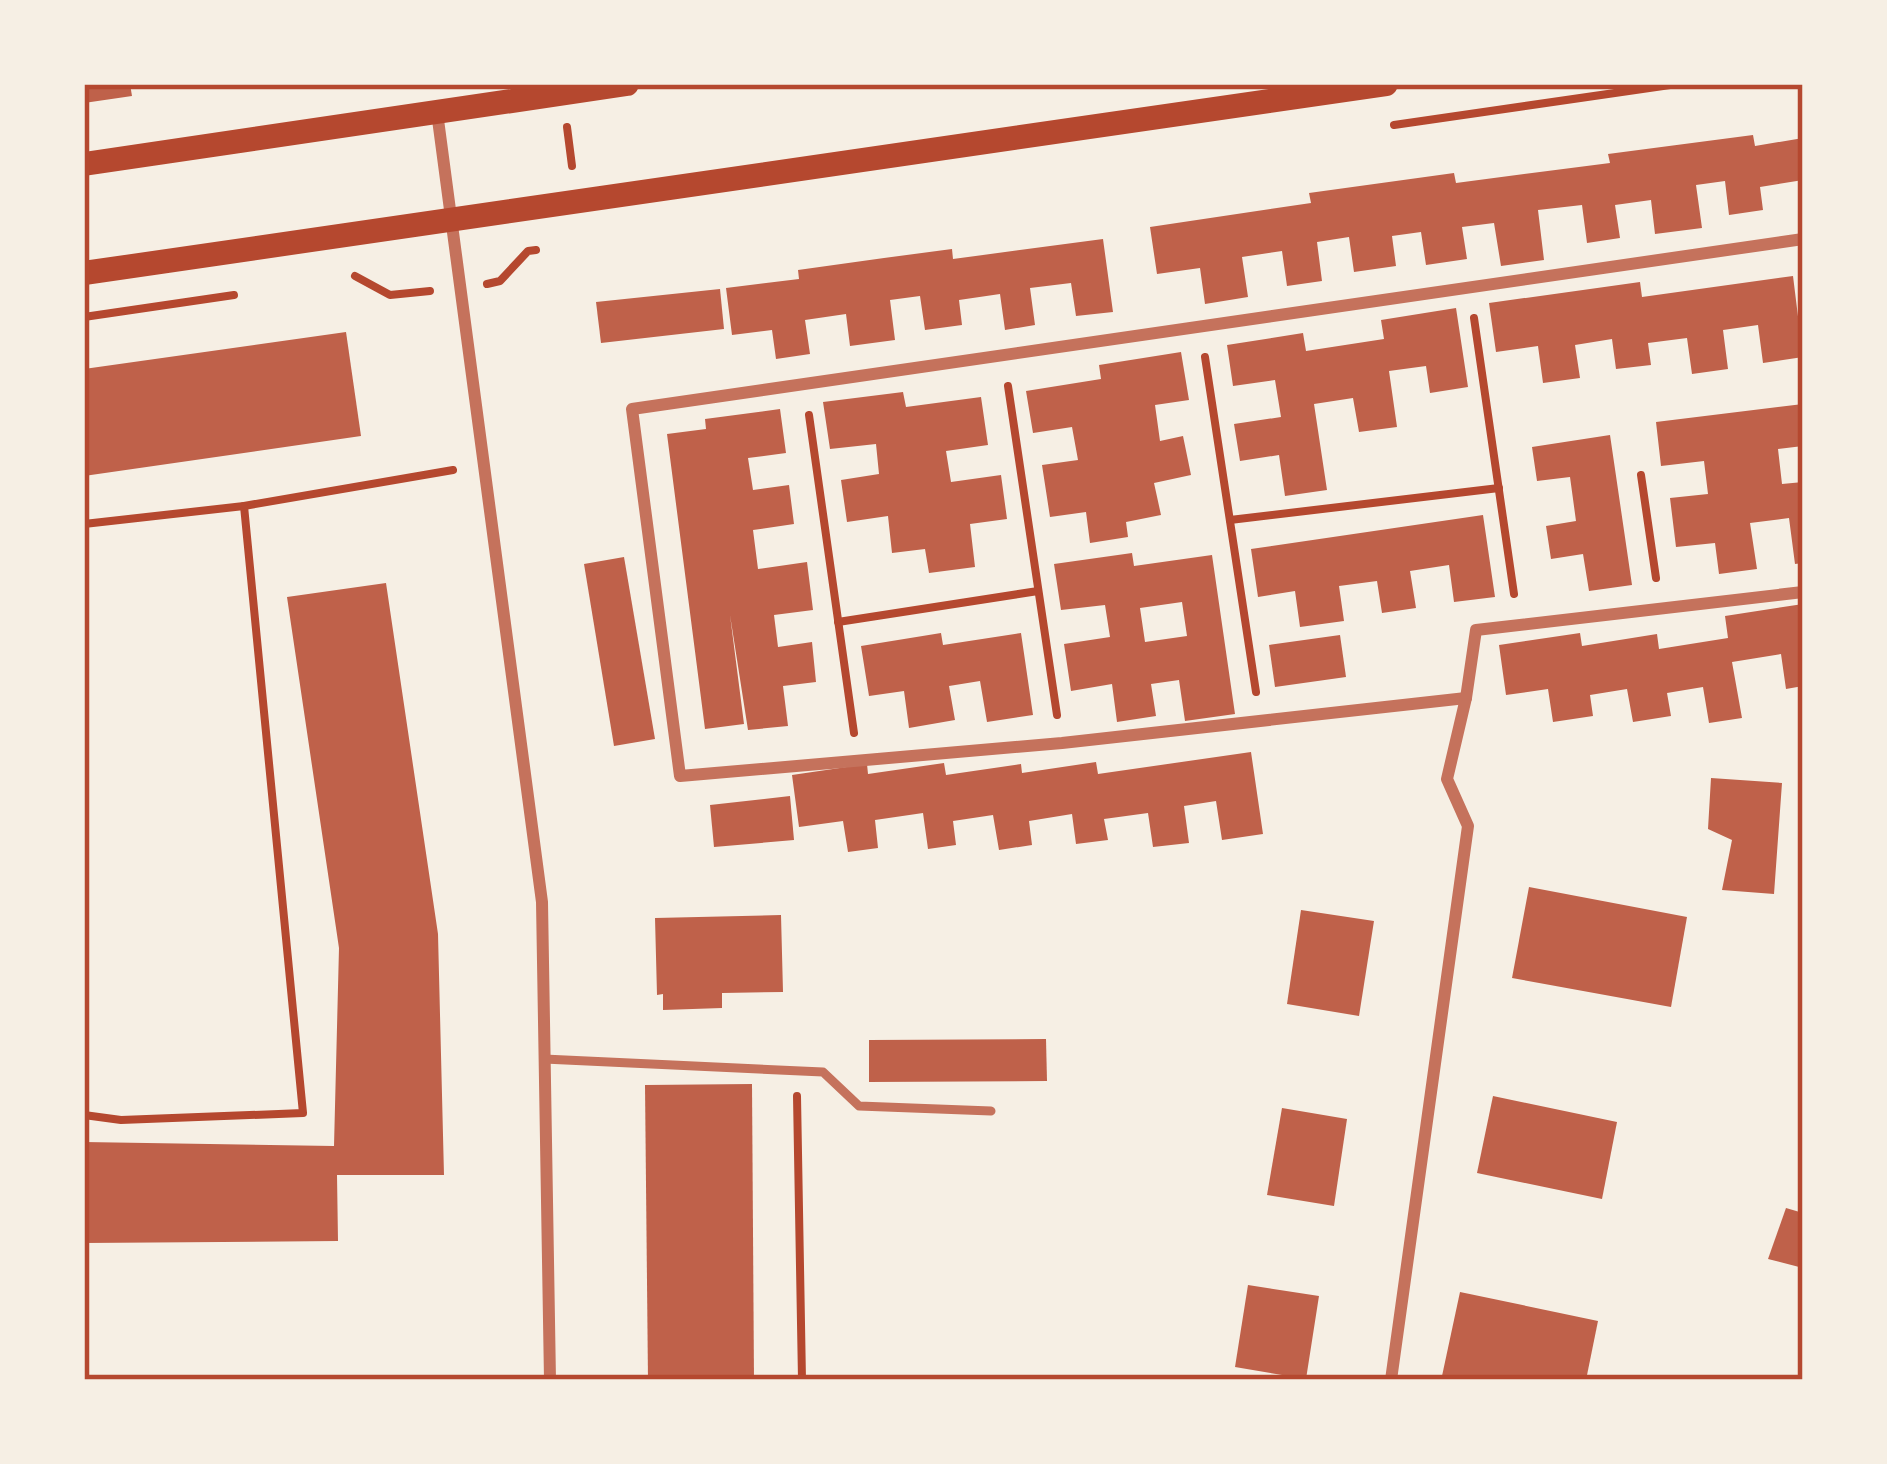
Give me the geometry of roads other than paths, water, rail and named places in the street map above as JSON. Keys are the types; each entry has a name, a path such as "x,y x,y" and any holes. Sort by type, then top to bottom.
{"main road":[{"path":"84,164 627,84"},
{"path":"84,274 1386,84"}],"street":[{"path":"436,112 542,902 550,1380"},
{"path":"1466,698 1062,743 680,776 632,409 1803,238"},
{"path":"1391,1380 1468,826 1447,779 1476,630 1803,592"}],"lane":[{"path":"544,1059 823,1072 860,1106 991,1111"}]}
